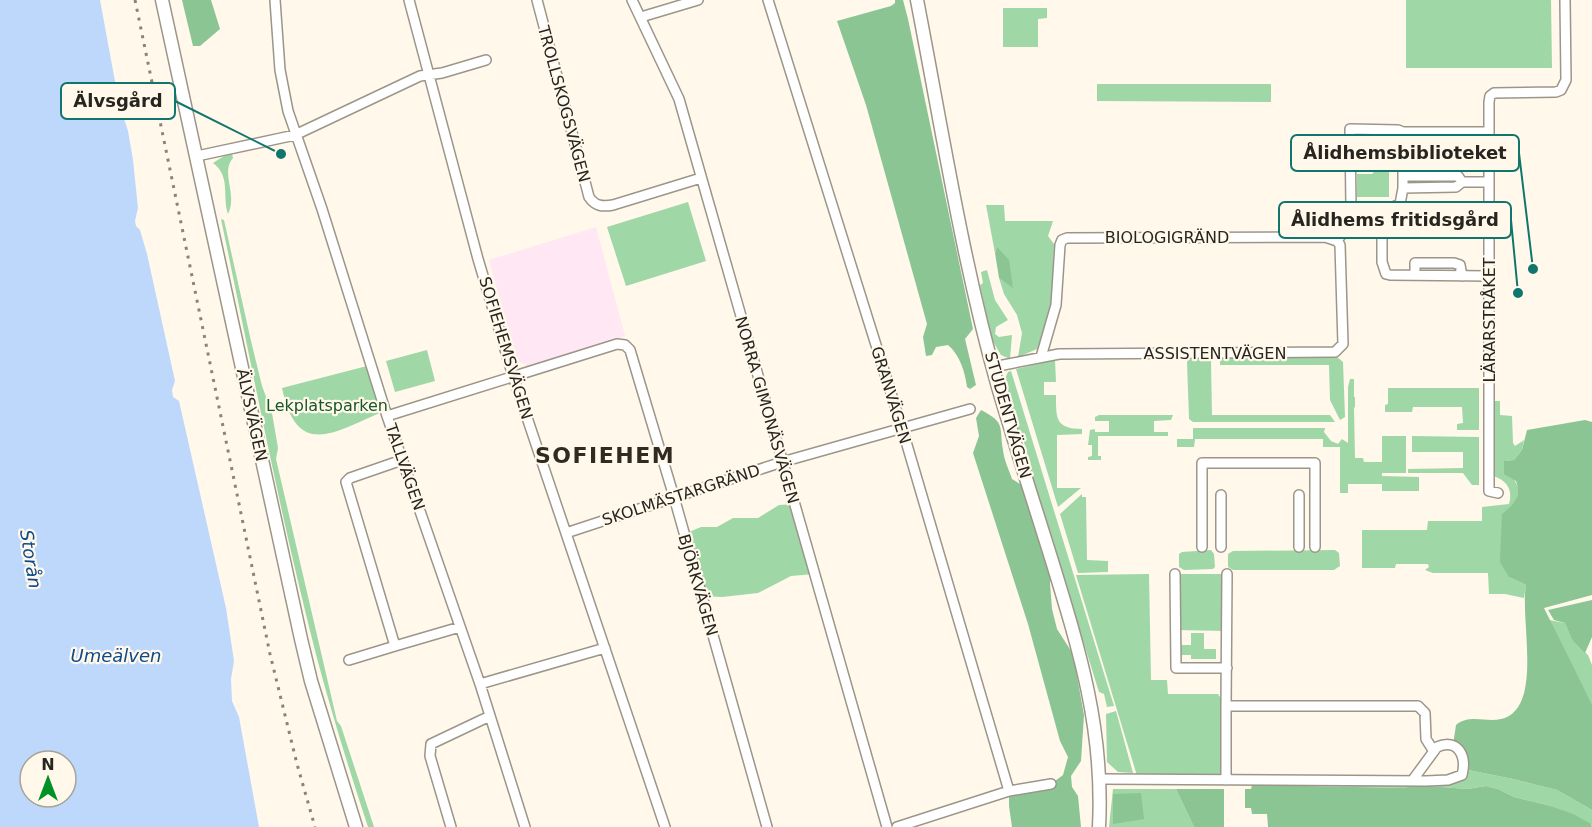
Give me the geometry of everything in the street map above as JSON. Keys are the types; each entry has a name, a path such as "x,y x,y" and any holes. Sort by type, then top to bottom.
{"street":[{"name":"ÄLVSVÄGEN","path":"162,0 301,639 311,681 356,827"},
{"name":"TALLVÄGEN","path":"275,0 280,70 295,135 322,209 387,416 480,684 525,827"},
{"name":"SOFIEHEMSVÄGEN","path":"409,0 478,259 513,376 665,827"},
{"name":"TROLLSKOGSVÄGEN","path":"537,0 583,175 592,201 601,206 612,205 700,178"},
{"name":"NORRA GIMONÄSVÄGEN","path":"632,0 679,99 887,827"},
{"path":"640,17 698,0"},
{"name":"GRANVÄGEN","path":"768,0 902,428 1009,791"},
{"name":"STUDENTVÄGEN","path":"917,0 955,206 993,368 1081,659 1093,711 1101,779 1099,827"},
{"name":"LÄRARSTRÅKET","path":"1498,493 1489,491 1488,102 1494,93 1556,93 1561,90 1566,80 1565,0"},
{"path":"196,156 295,135 420,76 442,73 486,60"},
{"path":"1337,241 1347,226 1351,207 1350,129 1403,132 1488,132"},
{"path":"1351,207 1392,207 1400,204 1403,188 1403,132"},
{"path":"1403,176 1458,176 1462,182"},
{"path":"1403,188 1456,187 1462,182 1488,182"},
{"path":"1382,207 1383,270 1390,276 1488,276"},
{"name":"BIOLOGIGRÄND","path":"1041,357 1056,305 1060,245 1062,240 1067,238 1325,237 1337,241"},
{"name":"ASSISTENTVÄGEN","path":"993,368 1041,357 1114,352 1335,352 1342,344 1341,251 1337,241"},
{"name":"BJÖRKVÄGEN","path":"513,376 617,344 625,345 630,350 674,496 767,827"},
{"path":"387,416 513,376"},
{"name":"SKOLMÄSTARGRÄND","path":"566,533 782,462 970,409"},
{"path":"395,646 346,482 350,478 402,460"},
{"path":"1202,548 1202,463 1315,463 1315,547"},
{"path":"1221,495 1221,548"},
{"path":"1299,495 1299,547"},
{"path":"1175,574 1176,668 1227,668"},
{"path":"1226,780 1227,574"},
{"path":"350,660 460,627"},
{"path":"480,684 605,648"},
{"path":"1226,706 1418,706 1425,713 1426,739 1433,750"},
{"path":"452,827 430,756 431,744 490,716"},
{"path":"1101,779 1412,781 1448,780 1462,775 1464,757 1453,745 1442,744 1433,750 1412,781"},
{"path":"897,827 1009,791 1051,784"}],"shaded area":[{"path":"596,227 625,336 527,366 517,360 489,260"}],"green space":[{"path":"182,0 211,0 220,29 200,46 193,46"},
{"path":"895,0 903,0 908,19 973,329 965,339 976,385 970,389 967,387 959,359 948,345 936,347 932,355 926,356 923,337 927,324 866,105 837,21 891,6"},
{"path":"1406,0 1551,0 1552,68 1406,68"},
{"path":"1003,8 1047,8 1047,18 1038,19 1038,47 1003,47"},
{"path":"1097,84 1271,84 1271,102 1097,101"},
{"path":"232,154 233,158 228,170 231,206 228,214 224,180 219,168 213,163"},
{"path":"1378,168 1389,168 1389,197 1357,197 1357,174 1372,174"},
{"path":"688,202 706,261 626,286 607,227"},
{"path":"986,205 1004,205 1005,221 1053,221 1048,236 1054,244 1052,309 1037,349 1018,357 1022,333 1017,315 1004,294 999,278 1013,287 997,247 995,253"},
{"path":"221,219 224,220 262,386 272,413 278,448 276,459 337,721 341,726 374,827 368,827 342,745 304,607"},
{"path":"997,247 1009,260 1013,288 999,278 995,253"},
{"path":"987,270 995,300 1008,320 996,327 995,334 999,337 1012,335 1010,359 1001,355 992,340 980,285 983,283 981,272"},
{"path":"427,350 435,381 395,392 386,361"},
{"path":"1190,357 1204,357 1211,361 1212,415 1330,415 1335,422 1193,422 1189,419 1187,362"},
{"path":"1220,357 1337,357 1343,362 1345,417 1340,420 1330,400 1329,365 1220,365"},
{"path":"1055,360 1056,382 1044,382 1044,395 1056,395 1057,416 1062,424 1082,429 1082,434 1057,435 1057,488 1081,488 1058,507 1016,369"},
{"name":"Lekplatsparken","path":"367,366 382,412 333,432 319,434 307,432 297,425 282,388"},
{"path":"1011,371 1114,706 1107,707 1104,694 1099,692 1028,464 1022,435 1017,432 1003,383 1008,372"},
{"path":"1350,379 1354,379 1355,458 1363,458 1364,462 1382,462 1382,436 1406,436 1406,473 1382,473 1382,476 1419,477 1419,491 1382,491 1382,484 1348,484 1348,493 1340,493 1340,447 1323,447 1323,439 1195,439 1194,447 1177,447 1177,439 1193,439 1193,428 1325,428 1324,432 1331,441 1338,444 1342,439 1348,443"},
{"path":"1388,388 1479,388 1479,430 1457,430 1457,424 1463,423 1462,407 1413,407 1412,412 1385,412 1385,405 1388,404"},
{"path":"1489,401 1500,401 1500,415 1512,416 1515,446 1524,440 1522,450 1514,460 1505,461 1519,489 1509,577 1526,585 1524,598 1505,594 1489,594 1488,573 1433,573 1425,570 1429,567 1428,564 1396,564 1395,568 1362,568 1362,530 1427,530 1428,521 1482,521 1482,507 1509,504 1509,488 1499,478 1489,475"},
{"path":"981,410 994,418 1000,426 1005,461 1012,479 1030,490 1052,562 1050,583 1052,609 1057,629 1073,654 1084,715 1081,761 1071,776 1072,787 1078,796 1081,827 1012,827 1009,791 1051,784 1063,775 1068,757 1060,741 1028,624 973,453 979,436 976,418"},
{"path":"1099,415 1173,415 1171,420 1154,421 1154,432 1168,432 1168,436 1098,436 1098,456 1101,456 1101,460 1088,460 1088,457 1092,456 1092,445 1088,445 1090,430 1109,432 1109,421 1095,421 1095,417"},
{"path":"1585,420 1592,422 1592,595 1544,608 1592,704 1592,810 1557,790 1463,769 1453,745 1456,725 1462,721 1496,720 1509,716 1519,706 1524,692 1527,675 1526,585 1509,577 1500,562 1502,514 1513,503 1518,491 1516,481 1504,474 1504,461 1514,460 1522,450 1527,430"},
{"path":"1412,436 1479,437 1479,485 1472,485 1463,473 1408,473 1408,469 1463,468 1463,452 1412,452"},
{"path":"1082,494 1082,497 1086,497 1087,560 1108,561 1108,572 1078,573 1060,514"},
{"path":"794,504 814,574 791,576 758,593 722,597 701,596 685,538 689,532 701,527 717,527 733,518 758,518 779,505"},
{"path":"1211,550 1214,554 1215,567 1213,569 1184,570 1179,567 1179,554 1182,552"},
{"path":"1335,550 1339,553 1340,566 1334,570 1233,570 1228,567 1228,554 1233,551"},
{"path":"1149,574 1151,680 1167,680 1168,694 1218,694 1226,706 1226,780 1138,779 1076,575"},
{"path":"1175,574 1227,574 1227,631 1175,630"},
{"path":"1592,600 1592,637 1585,653 1572,640 1565,623 1554,620 1548,610"},
{"path":"1549,620 1565,623 1572,640 1588,655 1592,665 1592,704"},
{"path":"1191,633 1204,633 1204,649 1216,649 1216,659 1191,659 1191,655 1180,655 1180,645 1191,645"},
{"path":"1116,711 1133,773 1118,772 1107,762 1106,714"},
{"path":"1463,769 1557,790 1592,810 1592,825 1547,805 1514,797 1486,786 1467,789 1417,785 1403,788 1252,785 1254,780 1448,780"},
{"path":"1252,785 1403,788 1417,785 1467,789 1486,786 1514,797 1573,814 1591,824 1592,827 1268,827 1267,814 1252,814 1251,808 1245,808 1245,789 1251,789"},
{"path":"1113,789 1176,789 1194,827 1109,827"},
{"path":"1176,789 1224,789 1224,827 1194,827"},
{"path":"1141,793 1144,819 1113,824 1113,794"}],"water":[{"name":"Umeälven","path":"0,0 100,0 119,103 128,131 133,160 138,208 136,226 140,230 147,254 175,381 172,390 173,397 179,401 226,608 234,661 231,679 232,701 239,717 259,827 0,827"}],"railway":[{"path":"135,0 270,654 315,827"}],"place":[{"name":"Älvsgård","path":"281,154"},
{"name":"Ålidhemsbiblioteket","path":"1533,269"},
{"name":"Ålidhems fritidsgård","path":"1518,293"}],"district":[{"name":"SOFIEHEM","path":"605,455"}],"water label":[{"name":"Storån","path":"31,559"}]}
